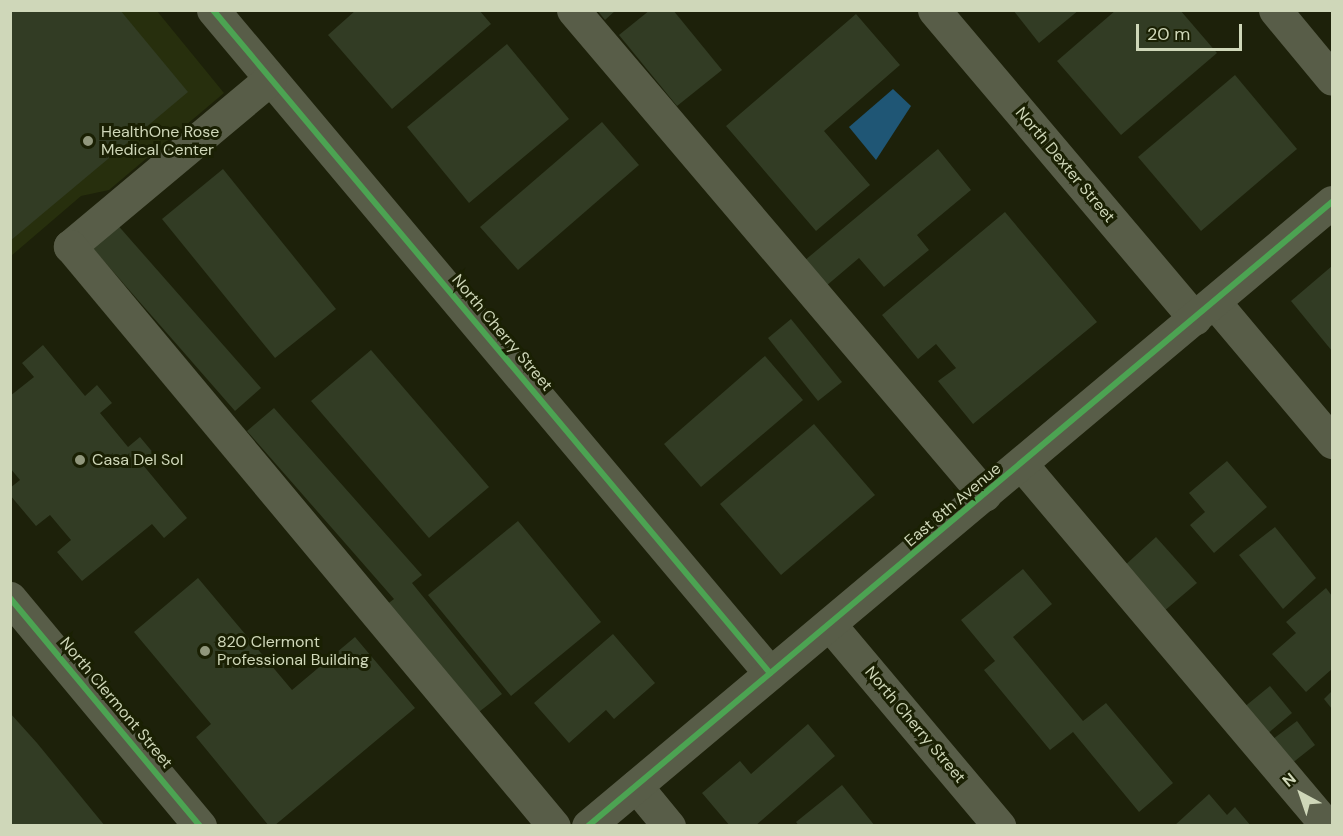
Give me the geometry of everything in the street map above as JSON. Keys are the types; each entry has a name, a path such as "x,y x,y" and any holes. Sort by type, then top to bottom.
{"street":[{"name":"North Cherry Street","path":"213,10 770,673"},
{"path":"573,10 985,495"},
{"name":"North Dexter Street","path":"934,10 1205,311 1332,442"},
{"path":"1275,10 1332,79"},
{"path":"270,79 69,246 554,825"},
{"name":"East 8th Avenue","path":"588,825 1022,465 1332,202"},
{"path":"1022,465 1327,825"},
{"name":"North Clermont Street","path":"10,598 200,825"},
{"name":"North Cherry Street","path":"830,625 999,825"},
{"path":"636,786 669,825"}],"shaded area":[{"name":"HealthOne Rose Medical Center","path":"11,11 157,11 224,93 109,190 81,196 11,256"}],"water":[{"path":"893,89 911,106 876,160 849,127"}],"building":[{"name":"HealthOne Rose Medical Center","path":"10,10 120,10 188,92 10,241"},
{"path":"356,10 479,10 491,24 392,109 328,35"},
{"path":"597,10 616,10 605,20"},
{"path":"650,10 673,10 722,70 677,106 619,35"},
{"path":"1013,10 1079,10 1039,43"},
{"path":"1116,10 1180,10 1217,53 1121,135 1057,61"},
{"path":"856,14 900,65 824,131 870,185 816,231 726,126"},
{"path":"507,44 569,119 469,203 407,127"},
{"path":"1235,75 1297,149 1201,231 1138,157"},
{"path":"602,122 639,165 518,270 480,227"},
{"path":"938,149 971,190 917,235 929,250 884,287 859,258 826,286 804,261"},
{"path":"223,169 336,309 275,358 162,219"},
{"path":"1005,212 1097,322 973,424 938,381 956,368 936,344 918,359 882,315"},
{"path":"115,222 261,388 235,411 89,244"},
{"path":"1332,266 1332,351 1291,301"},
{"path":"791,319 842,382 818,401 768,338"},
{"name":"Casa Del Sol","path":"43,345 85,396 97,385 112,403 100,413 128,447 140,437 155,455 143,465 187,518 164,538 152,524 82,581 57,552 71,540 50,515 36,526 10,495 10,488 20,480 10,468 10,396 34,377 22,363"},
{"path":"371,350 489,487 429,538 311,401"},
{"path":"765,356 803,400 701,487 664,444"},
{"path":"274,408 422,575 412,583 502,694 475,715 386,605 394,599 247,431"},
{"path":"814,424 875,495 781,575 720,504"},
{"path":"1227,461 1267,507 1214,553 1190,525 1205,512 1189,493"},
{"path":"518,521 601,622 511,696 428,595"},
{"path":"1275,527 1316,578 1283,609 1239,555"},
{"path":"1156,537 1197,583 1163,612 1123,567"},
{"path":"1023,569 1052,604 1013,637 1083,721 1106,703 1173,783 1139,812 1073,732 1050,750 984,670 995,661 961,620"},
{"path":"198,578 292,690 355,637 415,708 274,826 269,826 196,737 211,724 134,632"},
{"path":"1326,588 1332,596 1332,669 1306,692 1272,654 1296,633 1286,622"},
{"path":"613,634 655,683 614,719 606,710 569,743 534,703"},
{"path":"1270,686 1292,713 1266,735 1243,708"},
{"path":"1332,691 1332,709 1324,699"},
{"path":"10,713 37,743 105,826 10,826"},
{"path":"1297,721 1315,745 1291,764 1273,739"},
{"path":"808,724 835,756 755,826 730,826 702,793 740,761 751,774"},
{"path":"842,785 875,826 799,826 796,822"},
{"path":"1209,794 1227,815 1235,807 1251,826 1174,826"}],"cycle path":[{"path":"213,10 770,673"},
{"path":"588,826 1332,202"},
{"path":"10,598 200,826"}],"place":[{"name":"HealthOne Rose Medical Center","path":"88,141"},
{"name":"Casa Del Sol","path":"80,460"},
{"name":"820 Clermont Professional Building","path":"205,651"}]}
